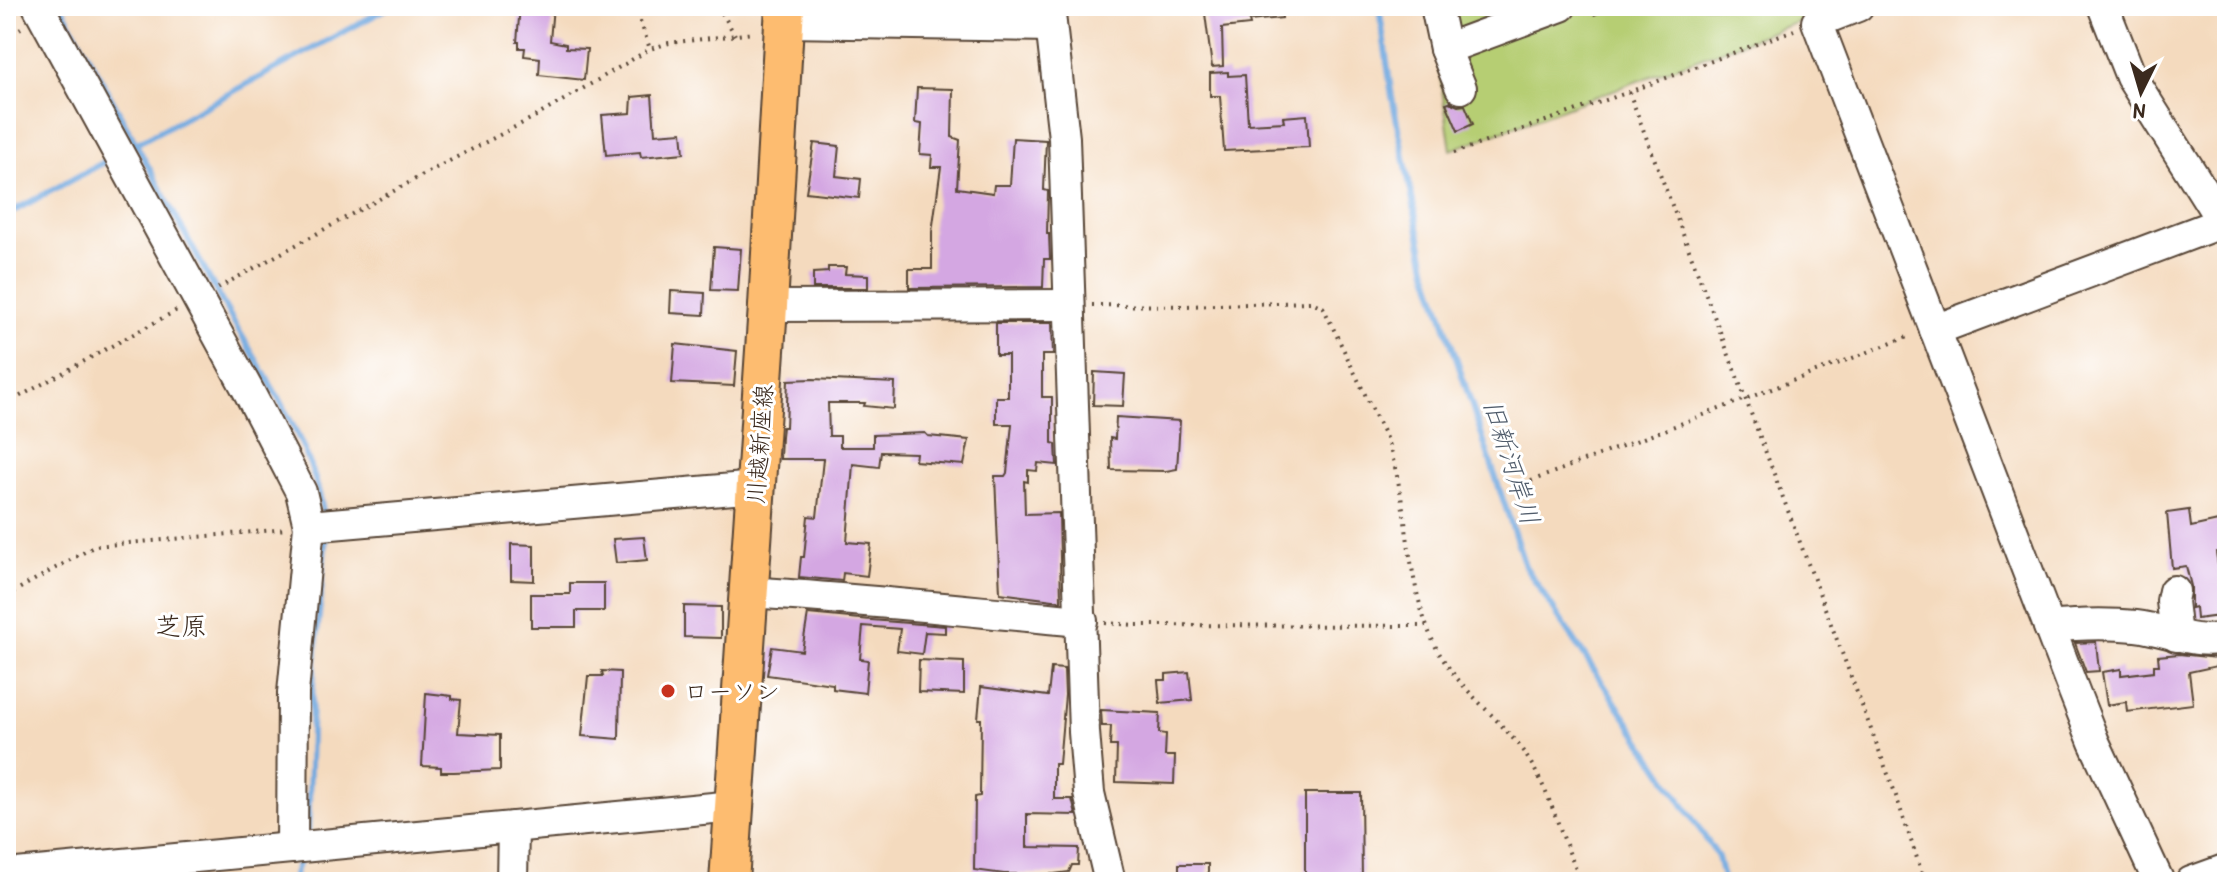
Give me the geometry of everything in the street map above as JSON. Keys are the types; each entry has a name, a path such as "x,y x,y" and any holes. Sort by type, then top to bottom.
{"main road":[{"name":"川越新座線","path":"729,882 785,20"}],"street":[{"path":"38,6 296,478 309,526 293,693 292,848"},
{"path":"1436,6 1445,49 1461,88"},
{"path":"1445,49 1561,6"},
{"path":"1858,6 1817,22 2094,742 2159,882"},
{"path":"1935,329 2225,223 2131,77 2103,6"},
{"path":"785,20 1050,16 1064,138 1084,732 1089,793 1110,882"},
{"path":"768,306 1068,305"},
{"path":"309,526 756,487"},
{"path":"2174,591 2172,601 2176,636"},
{"path":"748,592 1082,621"},
{"path":"2049,627 2088,623 2138,626 2197,641 2227,638"},
{"path":"6,875 734,806"},
{"path":"512,882 513,827"},
{"path":"2191,882 2227,869"}],"path":[{"path":"635,6 650,49"},
{"path":"718,6 735,35"},
{"path":"1592,6 1597,18"},
{"path":"2222,6 2227,12"},
{"path":"6,404 417,178 540,114 650,49 669,43 735,35 785,20"},
{"path":"1454,153 1817,22"},
{"path":"1629,92 1894,790 1925,882"},
{"path":"1068,305 1186,306 1311,302 1323,307 1395,463 1411,571 1426,626 1448,668 1464,690 1524,753 1545,787 1582,882"},
{"path":"1531,481 1829,365 1935,329"},
{"path":"6,596 95,546 309,526"},
{"path":"1082,621 1135,625 1426,626"}],"green space":[{"path":"1426,6 1841,6 1451,150 1435,42"}],"building":[{"path":"520,6 553,6 550,41 566,44 566,48 587,49 584,80 539,75 540,58 524,56 525,48 519,48 517,42"},
{"path":"1204,6 1281,6 1282,18 1249,21 1250,25 1222,28 1223,66 1212,67"},
{"path":"1228,72 1228,76 1245,75 1248,124 1284,122 1283,117 1307,115 1309,147 1224,151 1220,96 1210,96 1210,73"},
{"path":"917,88 953,89 952,137 960,140 957,188 993,193 994,185 1010,185 1013,138 1046,140 1044,190 1048,191 1050,259 1044,259 1043,287 909,288 909,269 932,269 932,232 941,167 931,167 932,155 920,154 922,124 915,123"},
{"path":"652,95 655,134 682,132 684,153 641,157 640,152 606,155 602,115 631,113 632,97"},
{"path":"1446,103 1465,105 1473,124 1458,131"},
{"path":"814,143 839,146 836,176 861,179 859,198 806,192"},
{"path":"714,247 741,249 738,291 711,290"},
{"path":"828,267 846,267 845,274 868,275 868,288 813,288 813,273 828,272"},
{"path":"671,291 705,293 704,315 670,313"},
{"path":"996,323 1052,323 1053,355 1042,355 1042,397 1052,397 1052,443 1056,444 1057,465 1038,463 1037,471 1028,470 1028,482 1024,481 1025,514 1059,513 1061,601 1000,593 995,476 1005,476 1007,473 1012,424 996,424 996,397 1008,397 1008,355 996,355"},
{"path":"675,344 737,351 734,386 672,383"},
{"path":"1094,372 1125,374 1123,406 1093,405"},
{"path":"788,380 895,383 894,409 864,406 865,403 828,403 829,436 840,436 840,447 873,447 873,435 925,433 928,436 969,440 964,465 915,461 916,453 881,452 879,467 853,464 847,542 871,544 867,576 843,573 842,581 799,577 808,516 817,517 823,459 780,459 781,436 782,427 786,427"},
{"path":"1116,417 1180,421 1177,469 1111,470 1110,438 1115,439"},
{"path":"2189,510 2191,527 2227,519 2227,550 2216,552 2221,586 2227,585 2227,615 2196,619 2195,607 2191,608 2191,586 2186,566 2172,568 2167,513"},
{"path":"644,537 647,560 616,563 613,539"},
{"path":"511,544 534,545 534,581 511,580"},
{"path":"570,583 604,583 604,611 576,611 576,627 531,627 531,594 570,594"},
{"path":"684,606 721,607 721,638 684,637"},
{"path":"808,614 945,626 945,633 925,632 922,654 897,651 900,629 863,626 860,659 868,660 865,693 833,689 833,684 767,675 772,647 802,651"},
{"path":"2096,642 2099,671 2086,672 2075,643"},
{"path":"2179,654 2216,658 2217,666 2189,672 2193,704 2127,712 2126,702 2107,705 2102,672 2121,669 2121,675 2154,671 2154,665 2159,665 2158,656"},
{"path":"919,660 964,662 964,694 918,692"},
{"path":"1051,668 1064,669 1065,695 1059,764 1054,764 1054,799 1072,799 1076,815 1027,814 1027,847 1079,848 1078,865 1072,865 1069,872 1054,874 1004,874 974,870 975,797 980,796 981,719 978,719 981,687 1048,696"},
{"path":"602,671 620,672 619,739 582,736 588,676 603,676"},
{"path":"1189,672 1192,700 1160,703 1158,680 1166,680 1166,674"},
{"path":"426,693 461,700 458,733 500,735 500,770 441,772 441,767 422,766"},
{"path":"1101,710 1160,713 1159,733 1166,734 1165,756 1175,756 1174,784 1116,782 1117,746 1110,746 1111,726 1102,726"},
{"path":"1305,793 1361,793 1362,882 1305,882"},
{"path":"1179,864 1208,864 1208,882 1179,882"}],"waterway":[{"path":"61,6 297,433 318,490 324,518"},
{"name":"旧新河岸川","path":"1379,6 1392,97 1426,267 1525,566 1718,857 1724,882"},
{"path":"132,146 386,9"},
{"path":"6,215 112,158"},
{"path":"308,837 312,696 326,533"},
{"path":"295,882 294,874 302,855"}],"place":[{"name":"ローソン","path":"668,691"}],"district":[{"name":"芝原","path":"181,625"}]}
